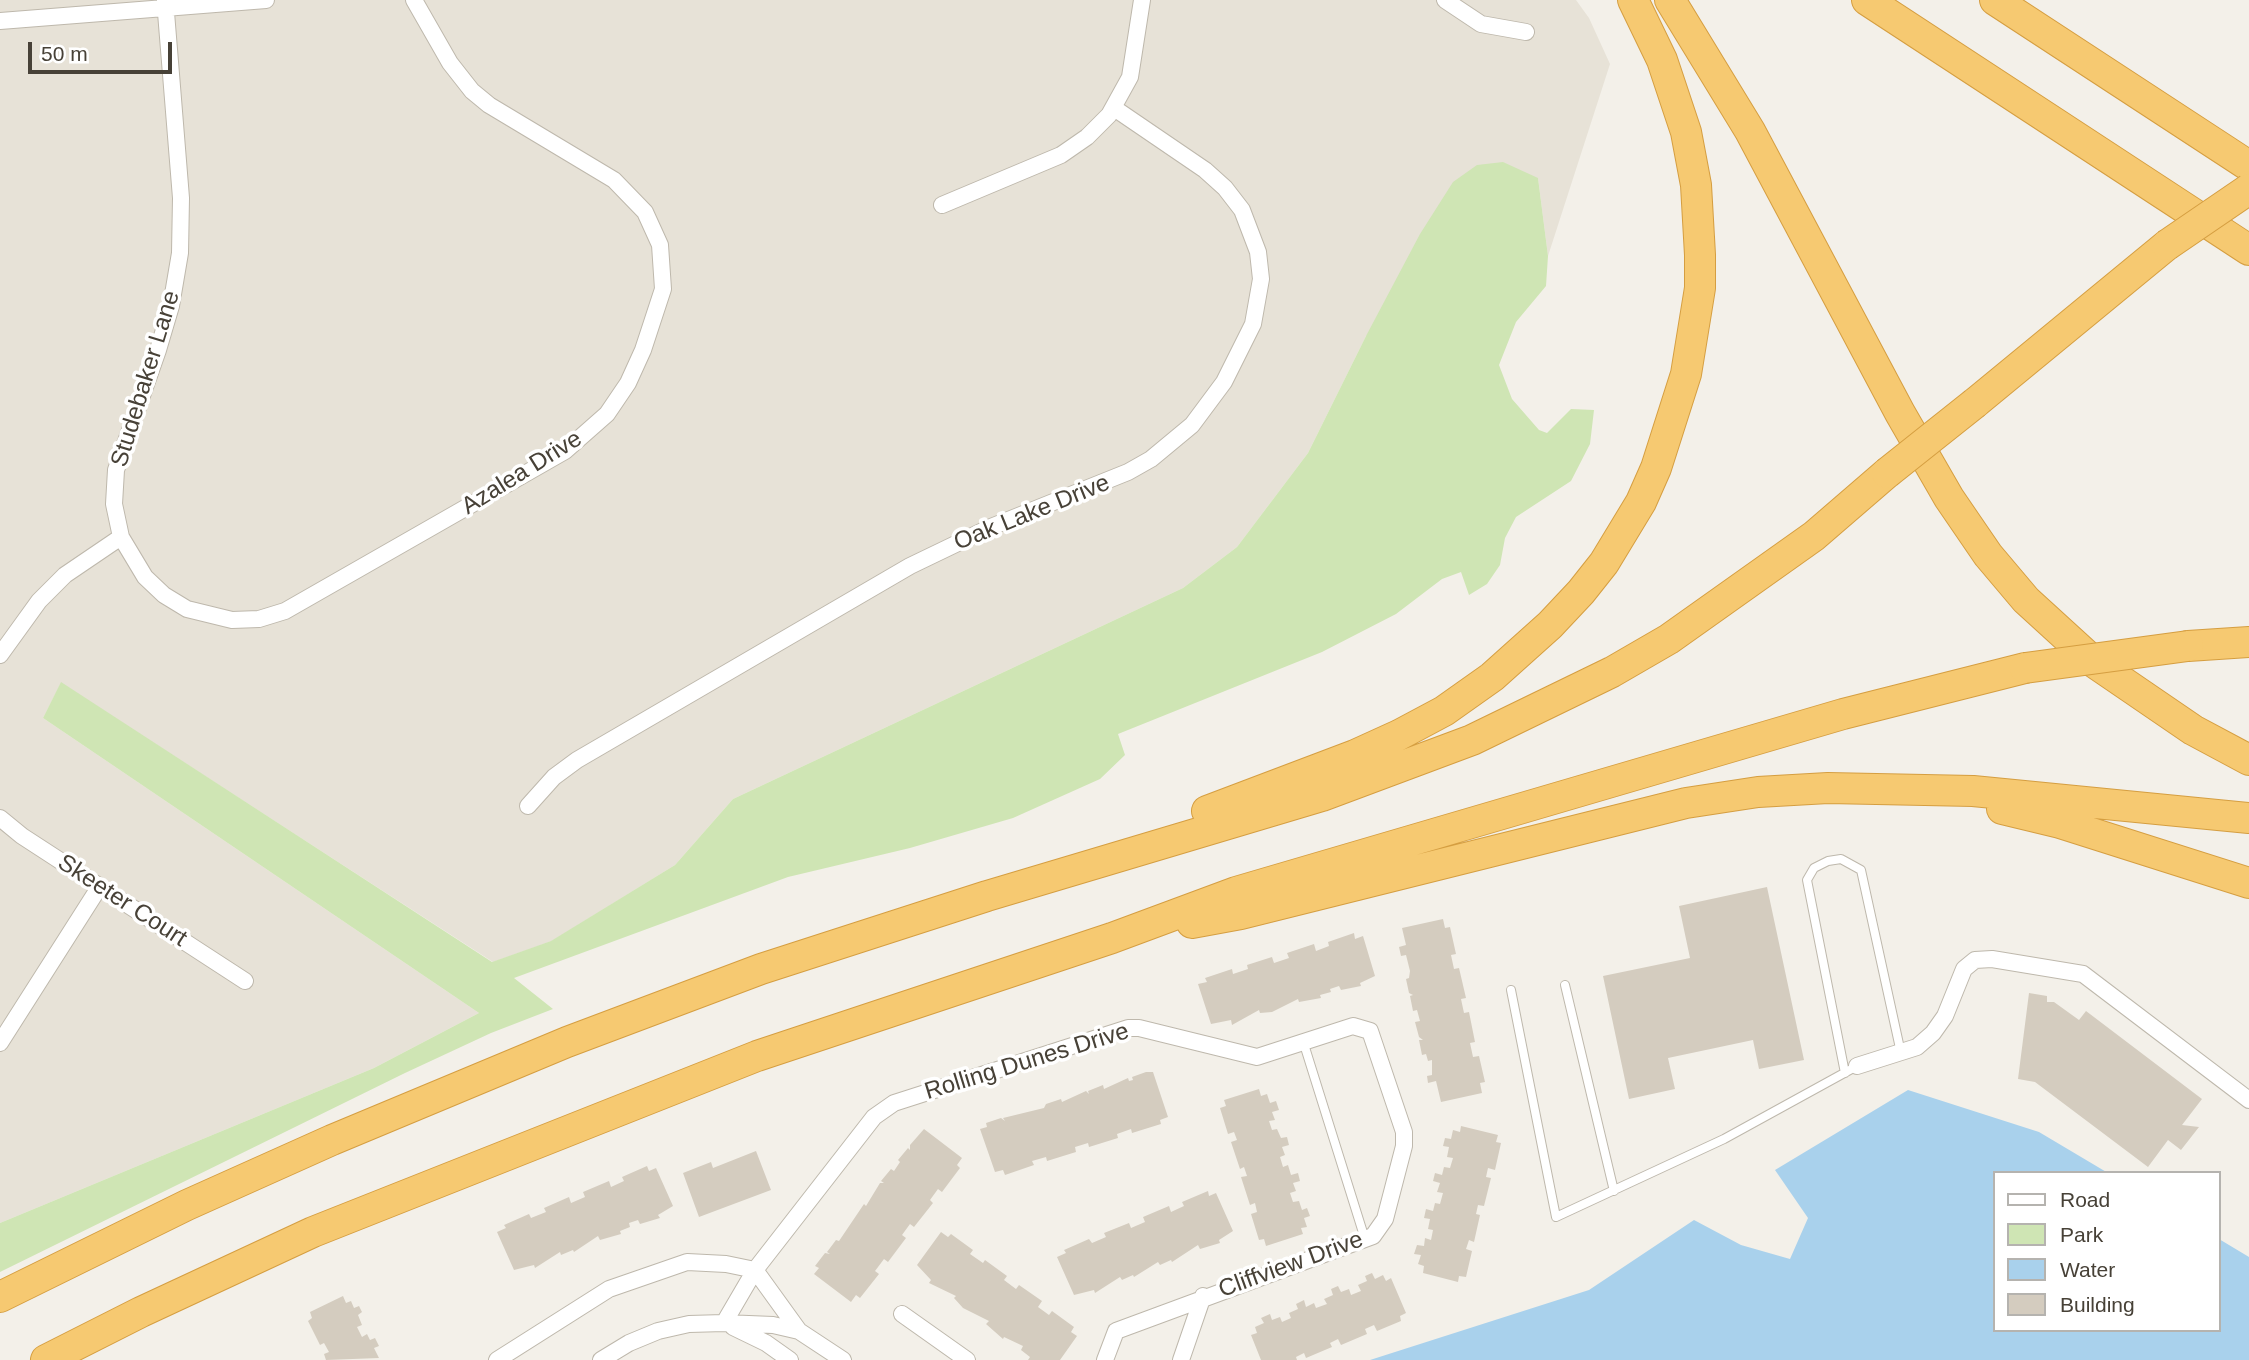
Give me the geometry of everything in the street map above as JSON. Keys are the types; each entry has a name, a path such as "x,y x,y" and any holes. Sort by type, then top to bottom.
{"highway":[{"path":"987,896 1355,755 1444,711 1492,677 1550,625 1604,563 1640,502 1665,443 1686,373 1700,288 1699,214 1686,132 1662,60 1633,0"},
{"path":"1670,0 1745,121 1900,414 1949,498 1988,555 2026,600 2095,663 2165,713 2249,760"},
{"path":"1867,0 2249,250"},
{"path":"1995,0 2249,166"},
{"path":"0,1297 200,1200 567,1042 761,970 987,896 1322,796 1405,767 1520,719 1612,672 1707,614 1814,536 1887,473 2167,245 2249,189"},
{"path":"46,1360 313,1232 551,1136 757,1056 1112,938 1262,884 1843,714 2025,668 2188,646 2249,642"},
{"path":"1112,938 1241,914 1686,803 1758,792 1863,789 1973,791 2249,818"},
{"path":"1863,789 2032,815 2249,883"}],"street":[{"path":"0,21 165,4 266,0"},
{"name":"Azalea Drive","path":"121,537 129,554 151,583 187,609 232,620 259,619 285,611 565,451 607,414 628,383 643,350 663,289 660,245 645,212 614,180 495,109 472,91 450,63 414,0"},
{"path":"942,205 1061,155 1087,137 1114,108 1134,63 1142,0"},
{"path":"1445,0 1481,24 1526,32"},
{"name":"Studebaker Lane","path":"121,537 114,504 116,470 171,306 180,253 181,198 165,4"},
{"name":"Oak Lake Drive","path":"528,806 554,776 577,760 910,566 991,527 1128,472 1152,459 1192,425 1224,382 1253,324 1261,279 1258,252 1242,210 1225,188 1114,108"},
{"path":"0,655 39,600 65,575 121,537"},
{"name":"Skeeter Court","path":"0,818 245,981"},
{"path":"0,1042 100,886"},
{"path":"1851,1069 1917,1047 1933,1033 1945,1016 1964,969 1975,960 1992,958 2083,974 2249,1100"},
{"name":"Rolling Dunes Drive","path":"724,1323 755,1270 874,1117 894,1103 1128,1028 1148,1030 1246,1056 1265,1055 1353,1026 1370,1031"},
{"name":"Cliffview Drive","path":"1105,1360 1116,1331 1203,1296 1373,1236 1385,1219 1404,1146 1404,1132 1370,1031"},
{"path":"497,1360 609,1289 666,1267 687,1262 726,1264 755,1270 799,1331 843,1360"},
{"name":"Cliffview Drive","path":"1181,1360 1203,1296"},
{"path":"902,1314 967,1360"},
{"path":"724,1323 766,1343 790,1360"},
{"path":"601,1360 629,1343 658,1331 689,1324 772,1325 799,1331"}],"lane":[{"path":"1511,990 1556,1217 1724,1139 1851,1069 1807,880 1814,869 1828,860 1841,859 1861,870 1901,1053"},
{"path":"1565,985 1614,1191"},
{"path":"1303,1041 1365,1239"}],"shaded area":[{"path":"0,0 1576,0 1589,18 1610,64 1548,256 1538,178 1366,336 1308,453 1237,547 1183,588 733,799 675,865 552,941 493,962 61,683 43,718 479,1013 374,1068 0,1223"}],"green space":[{"path":"1503,162 1538,178 1548,256 1546,286 1516,322 1499,365 1512,399 1539,430 1547,433 1571,409 1594,410 1590,444 1571,481 1516,517 1505,538 1500,565 1487,584 1469,595 1461,572 1442,579 1396,614 1322,652 1118,734 1125,755 1100,779 1013,818 910,848 788,877 514,978 553,1009 491,1033 405,1073 0,1272 0,1223 374,1068 479,1013 43,718 61,682 492,962 551,941 675,865 733,799 1183,588 1237,547 1308,453 1420,234 1453,182 1477,165"}],"water":[{"path":"1908,1090 2039,1132 2105,1171 1994,1171 1994,1332 2221,1332 2221,1240 2249,1257 2249,1360 1370,1360 1589,1290 1694,1220 1741,1245 1790,1259 1808,1218 1775,1170"}],"building":[{"path":"1767,887 1804,1060 1759,1069 1753,1040 1668,1058 1675,1089 1629,1099 1603,976 1690,958 1679,906"},
{"path":"1443,919 1445,928 1450,927 1456,954 1451,955 1454,969 1459,968 1466,998 1461,999 1464,1013 1469,1012 1475,1042 1470,1043 1473,1057 1479,1056 1485,1082 1480,1083 1482,1093 1441,1102 1436,1081 1428,1083 1427,1076 1432,1075 1432,1060 1428,1061 1426,1054 1422,1055 1419,1040 1423,1040 1419,1037 1415,1022 1420,1021 1417,1010 1413,1011 1410,996 1413,995 1409,993 1406,979 1409,978 1410,971 1406,955 1401,956 1399,947 1406,945 1402,928"},
{"path":"1354,933 1355,939 1363,936 1375,976 1360,983 1361,986 1341,990 1339,986 1320,995 1321,998 1299,1002 1298,999 1272,1012 1260,1013 1259,1010 1232,1025 1231,1020 1211,1024 1198,984 1207,982 1205,978 1232,969 1233,974 1248,969 1247,965 1272,957 1274,963 1289,958 1287,953 1314,944 1316,951 1329,946 1328,942"},
{"path":"2029,993 2047,996 2047,1002 2054,1002 2079,1020 2086,1011 2202,1099 2182,1125 2199,1127 2181,1150 2168,1140 2148,1167 2035,1082 2018,1079"},
{"path":"1153,1072 1168,1117 1160,1120 1161,1124 1132,1133 1131,1129 1117,1134 1118,1138 1089,1147 1088,1143 1075,1147 1076,1152 1047,1161 1046,1157 1032,1161 1034,1165 1005,1175 1003,1170 995,1172 980,1129 987,1127 986,1123 1001,1118 1005,1121 1003,1118 1044,1108 1046,1104 1061,1099 1062,1102 1086,1091 1089,1094 1088,1091 1103,1085 1104,1089 1128,1078 1129,1081 1133,1080 1132,1077"},
{"path":"1259,1089 1261,1096 1267,1094 1270,1103 1276,1101 1279,1110 1272,1112 1275,1120 1269,1121 1272,1130 1277,1129 1281,1138 1287,1137 1289,1145 1282,1147 1285,1155 1280,1157 1283,1167 1288,1165 1291,1175 1298,1173 1300,1181 1293,1183 1296,1191 1290,1193 1293,1202 1299,1201 1302,1210 1307,1208 1310,1216 1304,1218 1307,1227 1301,1228 1303,1234 1266,1246 1264,1239 1259,1240 1251,1214 1257,1212 1255,1203 1250,1205 1241,1177 1247,1176 1244,1167 1240,1169 1231,1142 1237,1140 1234,1132 1228,1134 1220,1108 1226,1106 1224,1100"},
{"path":"1461,1126 1498,1135 1496,1142 1501,1143 1495,1170 1488,1168 1486,1177 1491,1178 1484,1206 1478,1205 1476,1214 1480,1215 1474,1242 1469,1240 1466,1249 1472,1251 1466,1277 1459,1276 1458,1282 1423,1273 1424,1266 1418,1264 1421,1255 1414,1254 1417,1245 1424,1246 1425,1238 1431,1240 1433,1230 1428,1229 1430,1219 1424,1218 1426,1209 1433,1211 1435,1203 1440,1204 1443,1193 1437,1192 1440,1183 1433,1181 1435,1173 1442,1175 1444,1167 1450,1168 1453,1158 1447,1157 1449,1147 1443,1146 1445,1138 1451,1139 1453,1130 1460,1132"},
{"path":"924,1129 962,1158 957,1165 960,1168 942,1192 938,1189 930,1200 933,1203 914,1227 910,1224 902,1235 906,1238 888,1262 884,1259 875,1271 879,1274 860,1298 856,1295 851,1302 814,1274 819,1268 815,1266 825,1253 830,1254 827,1252 836,1240 839,1241 880,1183 884,1183 881,1181 891,1169 894,1171 900,1162 898,1160 908,1148 910,1150 910,1145"},
{"path":"756,1151 771,1190 699,1217 683,1173 711,1162 713,1168"},
{"path":"647,1166 649,1171 656,1168 673,1206 658,1215 660,1218 640,1224 638,1220 629,1223 630,1227 620,1231 621,1234 600,1240 598,1236 574,1252 573,1250 561,1255 560,1252 535,1268 534,1265 514,1270 497,1232 506,1228 504,1225 529,1214 531,1218 546,1212 544,1208 569,1197 571,1203 585,1197 583,1192 609,1181 611,1187 624,1181 622,1177"},
{"path":"1208,1191 1209,1196 1216,1193 1233,1231 1219,1240 1220,1243 1200,1249 1198,1245 1172,1262 1171,1260 1160,1265 1158,1262 1134,1277 1133,1275 1122,1280 1120,1277 1095,1293 1094,1290 1074,1295 1057,1257 1066,1253 1064,1250 1089,1239 1092,1243 1106,1237 1104,1233 1129,1223 1131,1228 1145,1222 1143,1217 1169,1206 1171,1212 1184,1206 1182,1202"},
{"path":"941,1232 948,1237 951,1234 973,1250 970,1254 983,1263 985,1260 1007,1276 1004,1280 1016,1289 1019,1285 1042,1301 1038,1307 1049,1315 1052,1311 1074,1327 1071,1332 1077,1336 1060,1360 1028,1360 1030,1357 1021,1350 1023,1346 1004,1337 1003,1339 986,1324 989,1321 963,1308 954,1298 956,1296 929,1283 931,1280 917,1265"},
{"path":"1372,1273 1375,1279 1383,1275 1386,1281 1391,1278 1406,1313 1400,1316 1401,1321 1377,1331 1374,1325 1365,1329 1367,1334 1341,1345 1338,1339 1330,1343 1332,1347 1306,1358 1304,1353 1296,1357 1297,1360 1261,1360 1251,1335 1257,1333 1255,1327 1264,1323 1261,1318 1270,1314 1272,1320 1280,1317 1282,1322 1291,1318 1289,1313 1298,1309 1296,1304 1304,1300 1306,1307 1314,1303 1316,1308 1327,1304 1324,1299 1333,1295 1331,1289 1338,1286 1341,1292 1349,1289 1351,1295 1361,1291 1358,1285 1367,1281 1365,1276"},
{"path":"343,1296 346,1303 351,1301 354,1308 359,1306 362,1312 358,1315 362,1325 357,1327 362,1337 367,1334 370,1340 375,1338 379,1346 374,1348 379,1358 326,1360 324,1354 329,1352 324,1343 320,1345 308,1321 312,1318 310,1312"}]}
